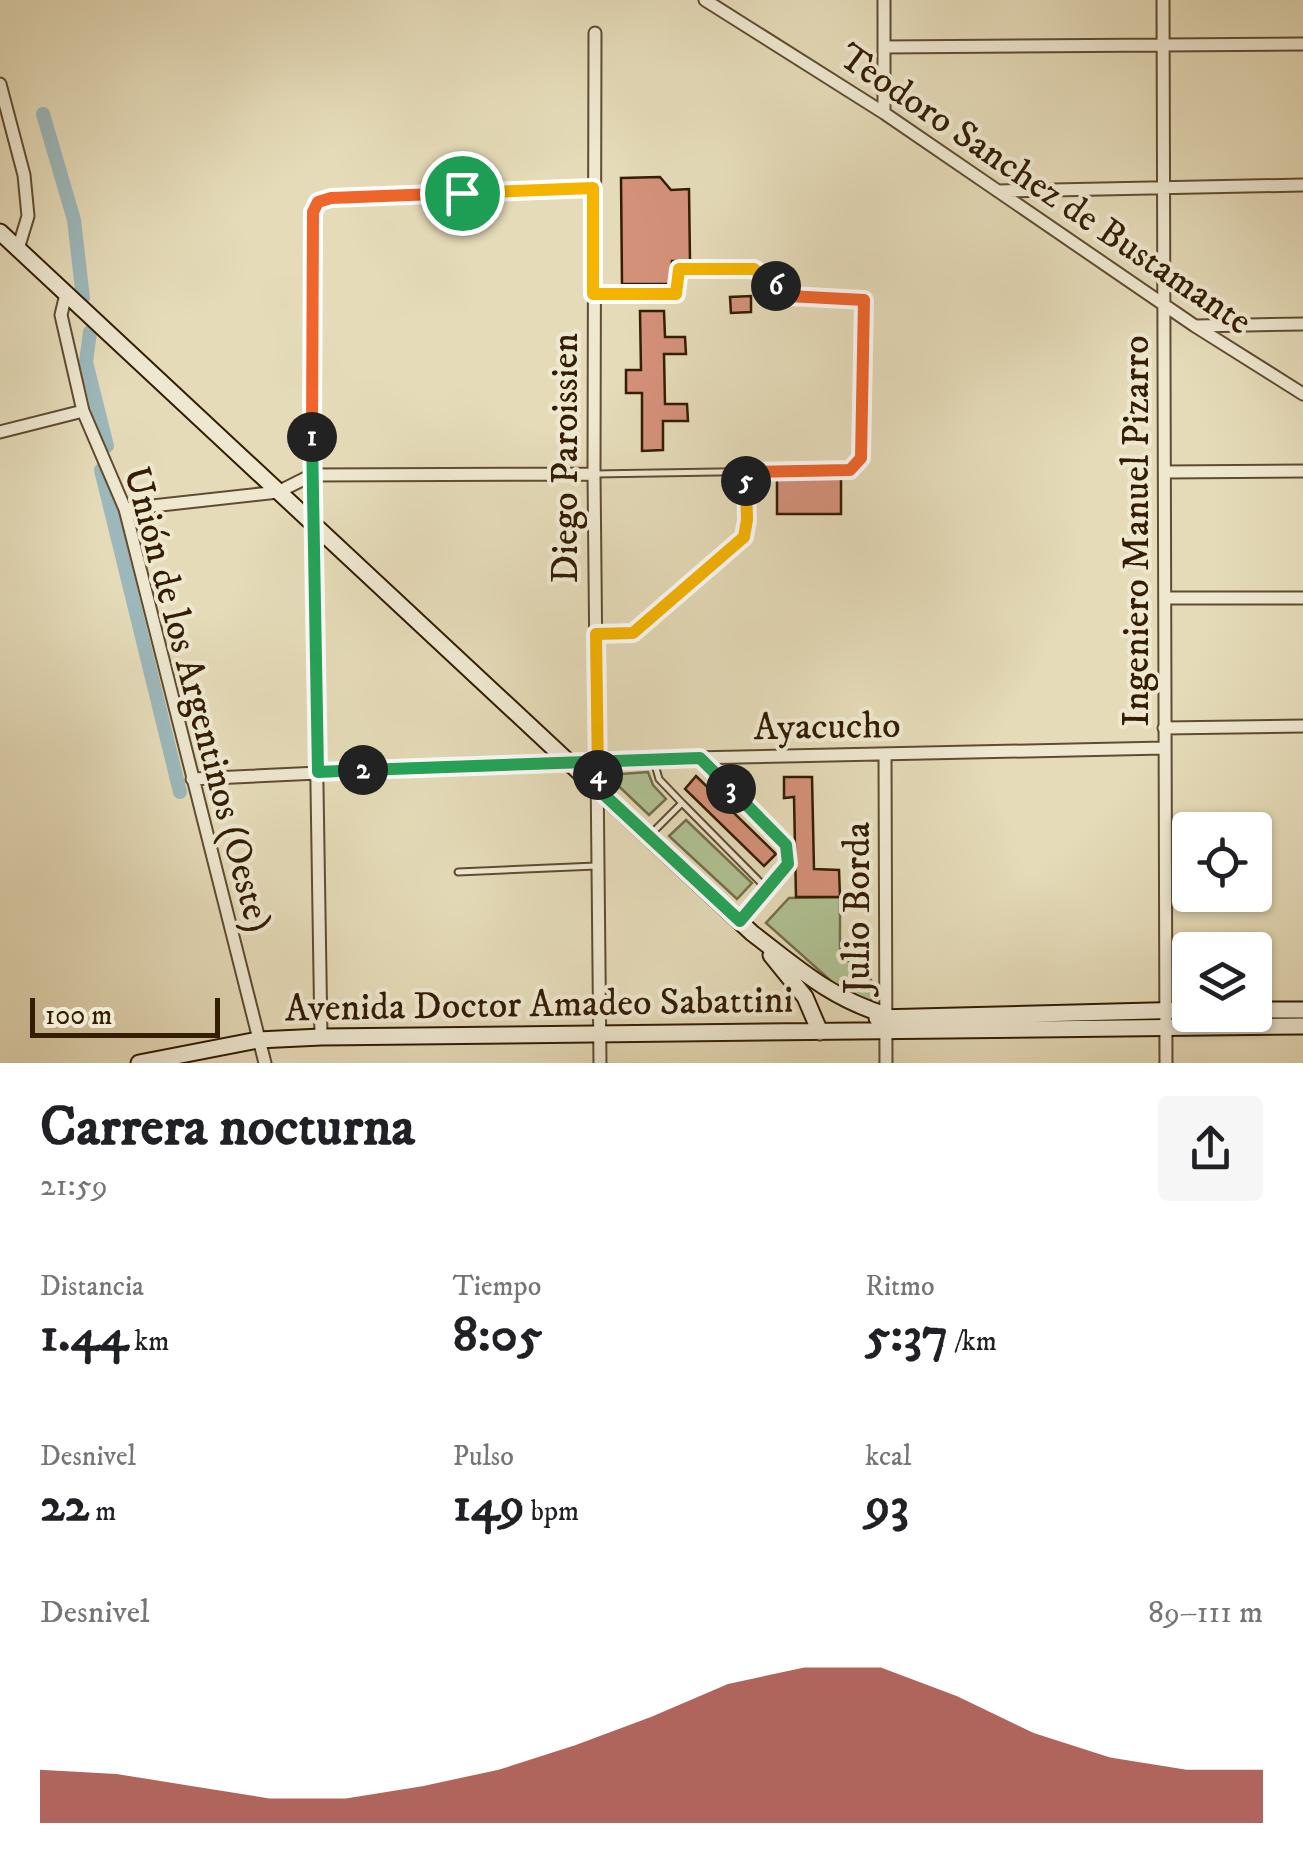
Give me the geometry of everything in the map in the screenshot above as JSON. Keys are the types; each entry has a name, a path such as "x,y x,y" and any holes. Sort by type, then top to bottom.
{"main road":[{"path":"0,232 746,927 828,992 886,1022"},
{"path":"746,927 805,997 820,1032"},
{"name":"Avenida Doctor Amadeo Sabattini","path":"139,1063 258,1040 820,1032 886,1022 1172,1010"},
{"path":"1272,1010 1303,1010"},
{"name":"Avenida Doctor Amadeo Sabattini","path":"886,1022 1165,1028 1303,1026"}],"street":[{"name":"Teodoro Sanchez de Bustamante","path":"705,0 884,114 1195,326 1303,394"},
{"path":"884,0 884,114"},
{"name":"Ingeniero Manuel Pizarro","path":"1162,0 1166,1063"},
{"name":"Diego Paroissien","path":"595,33 593,294 600,1063"},
{"path":"885,48 1303,44"},
{"path":"0,84 24,175 28,216 18,249"},
{"path":"998,192 1303,186"},
{"path":"322,1038 312,475 313,212 318,202 331,198 593,188"},
{"name":"Unión de los Argentinos (Oeste)","path":"66,294 61,315 83,411 125,509 264,1063"},
{"path":"1195,326 1303,324"},
{"path":"0,432 83,411"},
{"path":"1165,472 1303,471"},
{"path":"125,509 278,492 312,475 594,474"},
{"path":"1164,598 1303,598"},
{"path":"1164,728 1303,726"},
{"name":"Ayacucho","path":"192,779 597,760 1164,748"},
{"name":"Julio Borda","path":"884,754 886,1063"}],"lane":[{"path":"593,294 676,294 679,269 754,269 788,296 864,300 861,458 850,470 594,474"},
{"path":"596,634 633,633 744,537 745,472"},
{"path":"700,758 786,845 788,864 746,927"},
{"path":"653,759 659,779 769,890"},
{"path":"649,836 682,803"},
{"path":"458,872 598,866"}],"green space":[{"path":"648,772 653,785 666,799 649,815 607,775"},
{"path":"686,820 752,883 737,899 669,836"},
{"path":"840,897 840,954 871,980 873,998 869,1002 840,989 766,923 789,898"}],"building":[{"path":"660,177 671,190 689,189 690,261 672,261 671,284 622,284 621,178"},
{"path":"751,296 751,312 731,313 730,297"},
{"path":"640,311 664,311 665,337 685,337 686,354 664,354 665,404 687,404 688,421 663,421 663,450 642,451 642,393 626,393 626,370 641,370"},
{"path":"777,478 841,478 841,514 777,514"},
{"path":"696,776 776,854 764,866 685,789"},
{"path":"784,777 812,777 814,869 839,870 840,897 796,897 794,797 784,798"}],"waterway":[{"path":"43,114 74,220 83,298"},
{"path":"90,332 86,362 107,446"},
{"path":"101,470 180,792"}],"route":[{"path":"462,193 331,198 318,202 313,212 312,475 318,772 597,760 700,758 786,845 788,864 740,921 598,789 597,760 596,634 633,633 744,537 745,472 850,470 861,458 864,300 788,296 754,269 679,269 676,294 593,294 593,188 462,193"}]}
